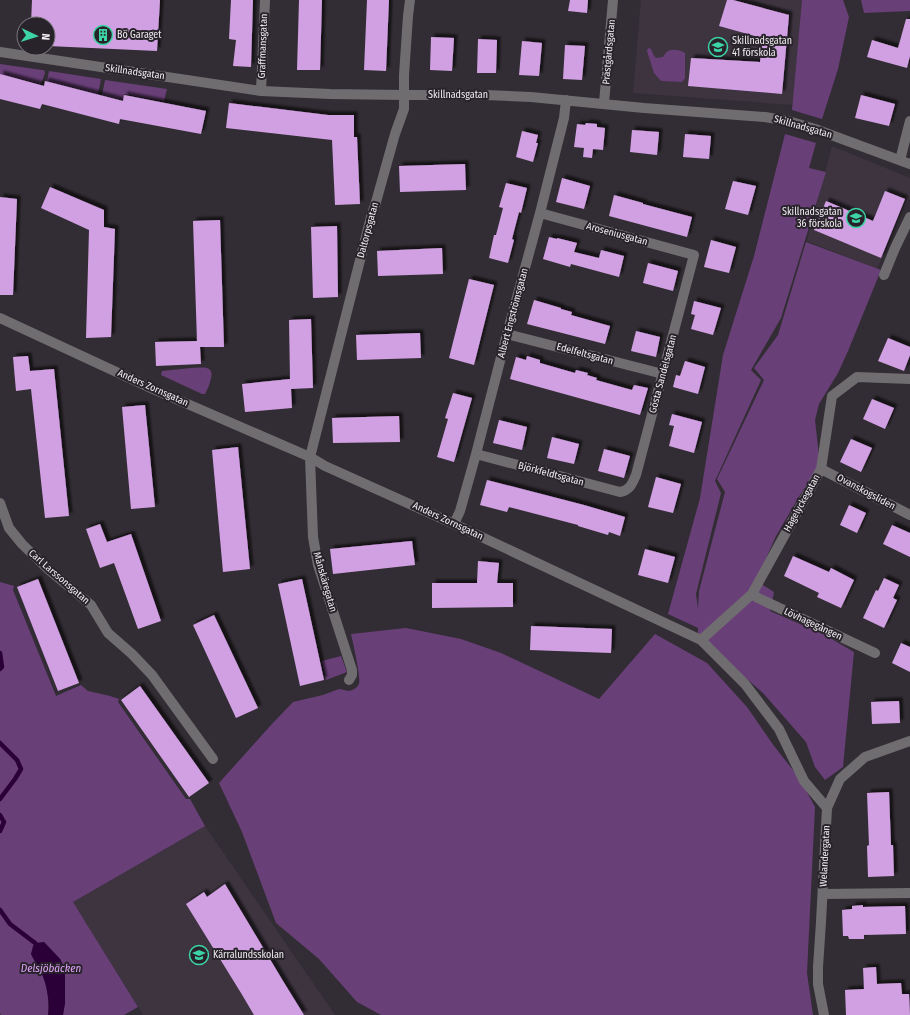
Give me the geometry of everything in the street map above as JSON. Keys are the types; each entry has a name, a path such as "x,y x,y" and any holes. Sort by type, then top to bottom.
{"street":[{"name":"Graffmansgatan","path":"261,91 265,0"},
{"name":"Daltorpsgatan","path":"310,458 371,217 404,109 410,0"},
{"name":"Prästgårdsgatan","path":"604,103 613,0"},
{"name":"Skillnadsgatan","path":"0,52 261,91 404,96 485,95 531,97 771,118 788,121 815,129 910,164"},
{"name":"Albert Engströmsgatan","path":"454,524 460,511 476,454 540,213 564,118 566,100"},
{"path":"900,160 910,121"},
{"name":"Aroseniusgatan","path":"540,213 694,255"},
{"path":"884,275 910,217"},
{"name":"Gösta Sandelsgatan","path":"626,491 631,486 636,475 694,255"},
{"name":"Anders Zornsgatan","path":"0,318 153,389 310,458 454,524 701,640 745,684 779,729 804,781 827,808"},
{"name":"Edelfeltsgatan","path":"507,334 663,374"},
{"name":"Hagelyckegatan","path":"701,640 752,594 821,469 832,396 857,377 910,379"},
{"name":"Björkfeldtsgatan","path":"476,454 620,492 626,491"},
{"name":"Månskäregatan","path":"310,458 313,537 318,565 352,670 352,675 349,680"},
{"name":"Ovanskogsliden","path":"821,469 910,515"},
{"name":"Carl Larssonsgatan","path":"0,503 9,528 22,544 49,570 91,605 108,633 132,654 152,675 212,760"},
{"name":"Lövhagegången","path":"752,594 875,653"},
{"name":"Welandergatan","path":"824,1015 818,984 818,967 827,808 840,778 865,757 910,741"},
{"path":"823,894 910,892"}],"shaded area":[{"name":"Skillnadsgatan 41 förskola","path":"641,0 802,0 793,105 633,93"},
{"path":"802,0 843,0 849,17 838,69 822,119 792,110"},
{"path":"861,0 910,0 910,11 864,13"},
{"path":"648,48 651,49 656,58 663,57 666,52 671,50 679,50 685,53 685,78 682,82 661,81 654,73 647,51"},
{"path":"0,64 44,70 45,73 41,84 0,74"},
{"path":"49,71 101,79 98,94 47,81"},
{"path":"105,80 167,89 164,101 124,94 123,100 102,95"},
{"path":"785,134 816,143 809,168 826,172 781,318 751,370 761,380 715,481 721,493 696,594 698,609 699,591 725,492 717,479 764,380 754,368 778,335 806,242 881,270 838,373 819,404 815,420 820,465 776,536 764,563 758,582 774,592 770,611 823,634 854,652 843,767 825,780 815,767 806,742 763,693 698,638 698,628 668,614 700,498 723,355 754,256"},
{"name":"Skillnadsgatan 36 förskola","path":"832,146 910,178 910,196 877,269 807,241"},
{"path":"207,368 210,370 210,384 205,394 161,375 162,371"},
{"path":"0,582 14,586 13,590 56,696 81,685 88,691 119,699 118,702 186,799 190,799 205,826 73,902 138,1007 124,1015 63,1015 65,1003 65,969 60,959 44,942 31,954 44,978 48,994 48,1015 1,1015 0,1013"},
{"path":"406,628 461,639 501,653 599,699 655,634 707,663 747,707 774,746 800,779 815,807 807,973 813,1015 381,1015 357,1002 319,959 276,923 242,832 219,783 293,702 323,695 339,689 349,691 357,687 359,684 359,674 351,634"},
{"path":"341,656 347,672 326,680 322,661"},
{"name":"Kärralundsskolan","path":"205,826 335,1015 143,1015 73,902"}],"water":[{"name":"Delsjöbäcken","path":"44,942 60,959 65,969 65,1003 63,1015 48,1015 48,994 44,978 31,954 35,943"}],"building":[{"name":"Bö Garaget","path":"32,0 160,0 157,51 56,46 56,16 31,16"},
{"path":"231,0 253,0 251,67 233,66 236,40 229,39"},
{"path":"299,0 322,0 320,70 297,70"},
{"path":"367,0 389,0 386,71 364,70"},
{"path":"570,0 588,0 587,13 568,11"},
{"path":"727,0 733,0 789,15 782,94 688,86 691,58 760,62 762,38 719,26"},
{"path":"906,19 910,19 910,56 907,68 867,57 872,40 898,48"},
{"path":"431,37 454,38 452,71 430,70"},
{"path":"478,39 497,40 496,73 477,73"},
{"path":"522,41 542,43 539,76 519,75"},
{"path":"565,45 585,46 582,80 563,79"},
{"path":"0,74 44,86 45,81 123,101 124,95 206,111 201,134 120,119 119,124 42,104 40,109 0,99"},
{"path":"861,95 895,104 889,126 855,118"},
{"path":"229,103 328,115 354,115 354,137 357,137 360,204 335,205 332,140 226,128"},
{"path":"586,123 597,124 597,127 605,128 603,150 593,149 592,158 583,157 584,148 574,147 577,124 585,125"},
{"path":"632,130 659,132 657,155 630,152"},
{"path":"522,131 538,135 536,143 538,143 533,162 516,157"},
{"path":"685,134 711,136 709,159 683,157"},
{"path":"465,164 466,190 400,192 399,166"},
{"path":"562,178 590,186 584,209 556,202"},
{"path":"733,181 756,186 748,215 725,209"},
{"path":"506,183 527,188 521,213 519,212 512,239 514,240 508,263 489,258 494,235 496,235 503,208 499,207"},
{"path":"50,187 104,210 104,227 115,229 111,337 86,338 89,230 41,208"},
{"path":"885,191 905,199 881,258 814,230 826,201 873,221"},
{"path":"614,195 692,217 687,237 609,216"},
{"path":"0,197 17,199 13,295 0,295"},
{"path":"220,220 224,347 200,347 201,364 156,366 155,342 197,341 193,221"},
{"path":"337,226 338,297 313,298 311,227"},
{"path":"549,237 577,243 574,252 599,258 601,250 624,256 619,277 571,264 570,267 543,259"},
{"path":"711,240 736,247 729,273 704,267"},
{"path":"442,248 443,274 378,276 377,251"},
{"path":"648,263 678,271 673,291 643,283"},
{"path":"469,279 494,285 474,365 449,358"},
{"path":"534,300 572,312 571,315 610,326 605,344 527,324"},
{"path":"694,301 721,308 713,335 691,329 695,315 691,314"},
{"path":"311,319 313,388 291,389 292,408 245,412 242,384 290,379 289,320"},
{"path":"636,331 660,337 656,357 631,351"},
{"path":"420,333 421,358 357,360 356,335"},
{"path":"888,338 910,347 910,355 904,371 878,361"},
{"path":"28,356 30,371 54,369 69,516 45,518 31,389 16,391 13,357"},
{"path":"527,356 540,360 540,363 575,373 576,370 588,373 587,375 597,378 596,380 632,390 634,385 648,388 640,415 510,379 516,357 526,360"},
{"path":"685,361 705,367 698,394 673,387 676,375 680,376"},
{"path":"453,393 472,398 454,462 437,457 448,419 445,418"},
{"path":"872,399 894,408 885,429 863,419"},
{"path":"145,405 155,507 131,509 122,407"},
{"path":"672,414 702,422 694,453 669,446 674,426 669,425"},
{"path":"399,416 400,442 333,443 332,418"},
{"path":"499,420 527,427 522,450 493,443"},
{"path":"552,437 579,444 574,464 547,458"},
{"path":"851,439 872,448 861,472 840,462"},
{"path":"238,447 250,569 223,572 212,450"},
{"path":"604,449 630,456 624,478 598,471"},
{"path":"656,477 681,484 673,513 648,507"},
{"path":"487,480 625,517 620,536 609,532 608,535 578,525 509,507 507,512 480,505"},
{"path":"849,505 866,513 857,533 840,525"},
{"path":"100,524 107,542 131,534 161,621 138,629 114,563 100,568 86,529"},
{"path":"892,525 910,533 910,557 883,544"},
{"path":"412,541 415,565 333,574 330,549"},
{"path":"645,549 675,557 668,583 638,575"},
{"path":"793,556 829,572 831,568 854,580 841,608 817,597 819,593 784,576"},
{"path":"478,561 499,563 497,583 513,583 513,607 432,608 432,583 477,583"},
{"path":"884,578 899,585 893,598 897,600 884,628 863,618 876,590 878,591"},
{"path":"38,579 79,683 58,691 17,587"},
{"path":"302,579 324,680 300,686 278,584"},
{"path":"214,615 258,708 236,718 193,625"},
{"path":"531,626 612,629 611,653 530,650"},
{"path":"901,643 910,647 910,672 892,663"},
{"path":"140,686 209,783 189,797 121,700"},
{"path":"899,701 900,723 872,724 871,702"},
{"path":"889,792 894,876 868,877 867,846 869,845 867,793"},
{"path":"225,884 304,1015 254,1015 186,904 204,892 207,897"},
{"path":"863,905 863,907 905,906 906,934 864,935 864,939 849,939 848,936 843,936 842,910 852,909 852,906"},
{"path":"876,967 877,984 901,983 902,994 909,994 910,1015 846,1015 845,990 864,989 863,968"}],"waterway":[{"name":"Delsjöbäcken","path":"0,653 2,667 0,669"},
{"name":"Delsjöbäcken","path":"0,743 17,760 21,769 0,799"},
{"name":"Delsjöbäcken","path":"0,815 4,822 0,831"},
{"name":"Delsjöbäcken","path":"0,910 10,924 35,943"}],"place":[{"name":"Bö Garaget","path":"103,35"},
{"name":"Skillnadsgatan 41 förskola","path":"718,47"},
{"name":"Skillnadsgatan 36 förskola","path":"856,218"},
{"name":"Kärralundsskolan","path":"199,955"}]}
